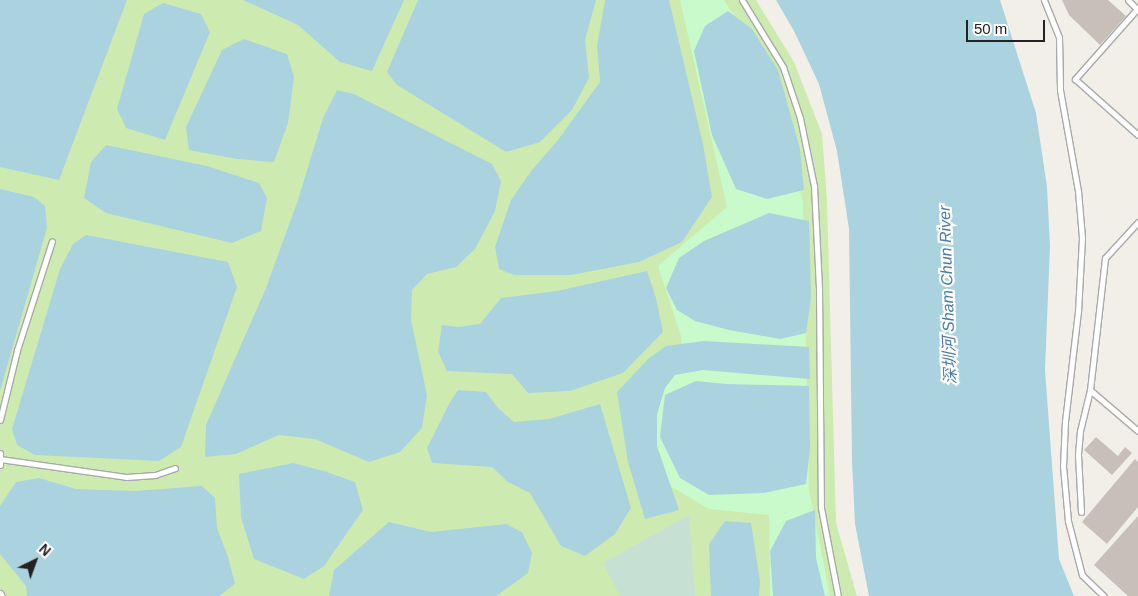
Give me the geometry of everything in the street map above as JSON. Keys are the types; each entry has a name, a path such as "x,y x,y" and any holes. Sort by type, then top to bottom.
{"lane":[{"path":"742,0 783,67 800,118 814,186 819,288 822,508 833,580 838,596"},
{"path":"1044,0 1059,36 1060,90 1078,191 1082,238 1078,311 1065,421 1063,466 1068,521 1082,576 1104,596"},
{"path":"1128,0 1138,9 1075,79 1138,135"},
{"path":"1081,512 1080,431 1090,390 1105,258 1138,222"},
{"path":"0,420 17,350 52,241"},
{"path":"1090,390 1138,431"},
{"path":"0,453 1,462 126,477 155,475 175,468"}],"green space":[{"path":"0,0 756,0 794,62 822,134 827,200 836,523 857,596 0,596"},
{"path":"680,0 724,0 772,74 803,202 809,490 830,596 770,596 769,515 709,509 672,487 646,446 662,379 684,360 681,336 658,266 727,207"},
{"path":"689,515 695,596 620,596 603,563"}],"water":[{"path":"0,0 127,0 59,180 0,167"},
{"path":"243,0 404,0 372,71 340,62 298,25"},
{"path":"418,0 596,0 585,40 589,78 572,110 540,142 506,152 397,85 387,72"},
{"path":"605,0 669,0 703,144 712,197 682,242 639,262 571,275 514,275 499,269 495,247 511,200 600,82 597,46"},
{"name":"深圳河 Sham Chun River","path":"776,0 1000,0 1036,113 1047,187 1050,246 1045,370 1059,559 1074,596 869,596 855,524 852,461 849,229 837,151 819,84 794,31"},
{"path":"163,3 201,14 210,32 165,140 126,128 117,109 144,14"},
{"path":"728,11 752,29 778,70 800,149 804,190 767,199 736,189 712,135 694,51 705,26"},
{"path":"244,39 287,54 294,77 288,123 274,162 237,159 189,150 186,127 222,50"},
{"path":"337,90 354,94 492,164 501,181 495,211 475,249 456,267 427,274 412,290 411,320 427,395 422,428 400,452 369,462 315,439 279,435 236,454 205,457 206,425 266,288 298,200 323,118"},
{"path":"106,145 207,166 259,183 267,198 261,231 232,243 106,213 84,198 91,162"},
{"path":"0,189 34,197 45,206 47,228 0,391"},
{"path":"769,213 809,221 811,299 806,333 780,339 729,330 695,321 677,310 666,288 679,258 704,241"},
{"path":"86,235 228,262 237,287 181,447 159,461 35,455 17,445 12,429 60,269 73,244"},
{"path":"647,271 656,298 663,332 623,373 570,391 528,393 512,374 447,371 438,352 442,325 458,327 480,324 501,298 557,291"},
{"path":"704,341 809,347 810,379 703,370 675,375 665,388 657,414 657,446 679,510 645,519 628,462 617,392 648,359 666,346"},
{"path":"696,381 726,384 809,386 810,448 806,484 764,493 709,495 680,478 660,437 665,395"},
{"path":"458,390 486,392 498,408 514,422 549,419 600,404 631,508 615,534 585,556 561,546 530,493 508,482 492,467 432,463 427,448"},
{"path":"293,463 355,482 363,510 324,566 304,579 254,559 241,517 239,474"},
{"path":"39,478 76,489 135,491 202,486 215,498 217,528 228,557 235,584 219,596 27,596 26,586 0,554 0,506 16,482"},
{"path":"815,510 816,558 825,596 773,596 770,551 786,521"},
{"path":"725,521 751,523 760,581 759,596 711,596 709,544"},
{"path":"389,522 431,532 506,524 522,532 532,553 528,573 496,596 329,596 334,570"}],"building":[{"path":"1062,0 1108,0 1126,16 1100,45 1069,15"},
{"path":"1096,437 1118,456 1125,447 1132,453 1112,475 1084,450"},
{"path":"1135,459 1138,462 1138,507 1107,544 1082,522"},
{"path":"1138,516 1138,596 1128,596 1094,565"}]}
